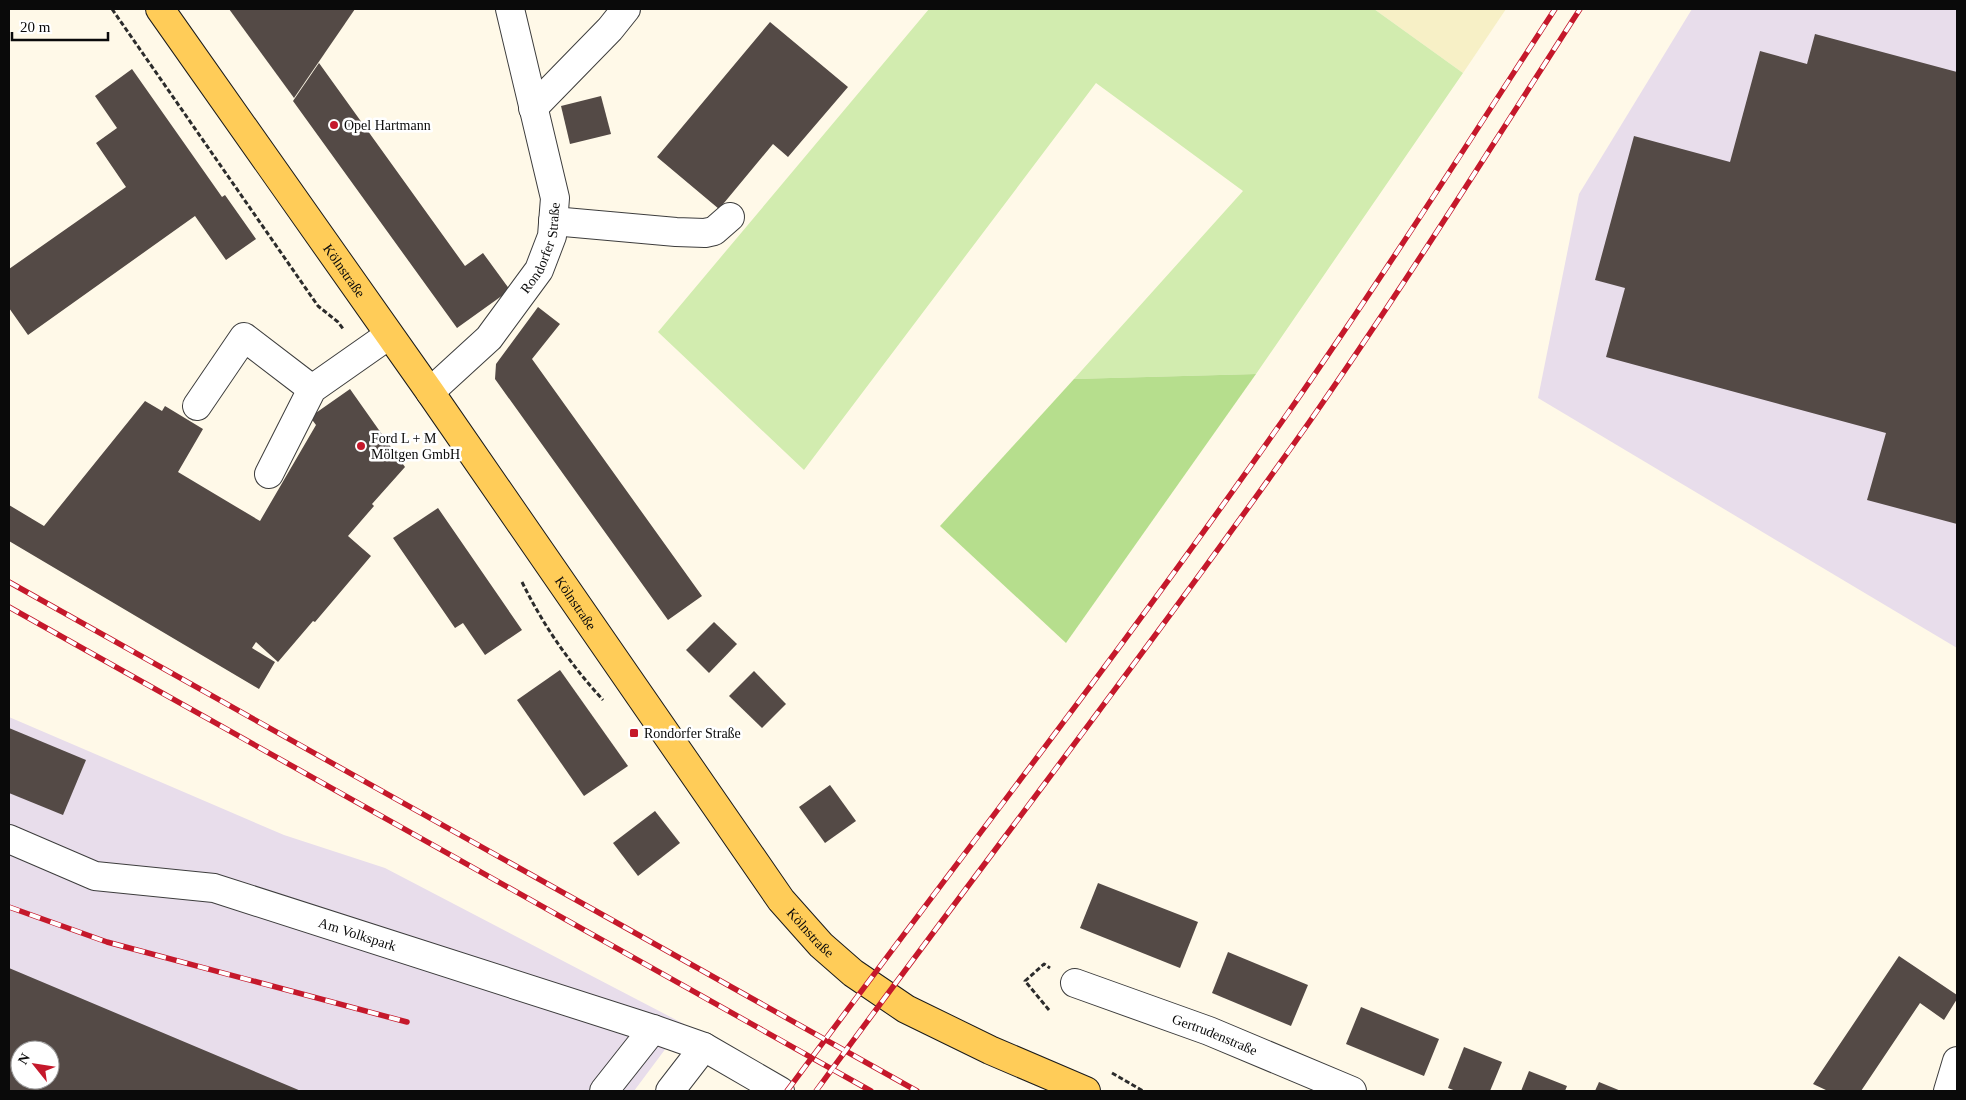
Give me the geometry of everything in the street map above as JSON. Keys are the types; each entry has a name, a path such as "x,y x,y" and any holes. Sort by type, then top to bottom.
{"main road":[{"name":"Kölnstraße","path":"160,9 430,392 781,900 821,945 853,974 906,1009 990,1050 1086,1091"}],"street":[{"name":"Rondorfer Straße","path":"430,392 489,338 539,270 552,236 555,198 510,9"},
{"path":"533,108 610,29 626,9"},
{"path":"553,221 705,233 714,231 730,216"},
{"path":"269,474 312,389 389,335"},
{"path":"196,406 244,337 312,389"},
{"name":"Am Volkspark","path":"9,839 94,876 214,888 653,1029 704,1047 780,1091"},
{"name":"Gertrudenstraße","path":"1075,983 1209,1031 1352,1091"},
{"path":"604,1091 653,1029"},
{"path":"670,1091 704,1047"},
{"path":"1948,1091 1957,1061"}],"path":[{"path":"112,9 318,306 338,322 362,354"},
{"path":"521,580 547,627 577,672 607,704"},
{"path":"1044,964 1025,981 1049,1010"},
{"path":"1104,1068 1144,1091"}],"shaded area":[{"path":"1374,9 1506,9 1463,73"},
{"path":"1692,9 1957,9 1957,648 1538,398 1579,194"},
{"path":"9,717 284,835 385,868 684,1024 634,1091 9,1091"}],"green space":[{"path":"929,9 1374,9 1463,73 1256,374 1074,379 1243,191 1096,83 804,470 658,332"},
{"path":"1256,374 1066,643 940,526 1074,379"}],"building":[{"path":"229,9 355,9 294,98"},
{"path":"770,22 848,87 788,157 773,144 719,209 657,157"},
{"path":"1815,34 1957,72 1957,524 1867,500 1886,433 1606,357 1625,288 1595,280 1634,136 1730,162 1760,51 1807,64"},
{"path":"319,63 465,266 483,253 510,290 457,328 293,101"},
{"path":"132,69 222,197 225,195 256,239 226,260 195,216 28,335 9,308 9,269 126,187 96,143 117,128 95,96"},
{"path":"601,96 611,134 570,144 561,106"},
{"path":"538,307 560,324 532,359 702,596 668,620 495,379 496,364"},
{"path":"350,389 405,467 372,504 374,506 348,536 371,556 278,662 256,642 252,648 275,662 259,689 9,541 9,505 44,526 145,401 162,411 165,406 203,429 178,472 260,521 316,425 310,417"},
{"path":"438,508 522,630 485,655 463,623 455,628 393,538"},
{"path":"714,622 737,644 709,673 686,650"},
{"path":"560,670 628,766 584,796 517,700"},
{"path":"754,671 786,704 762,728 729,696"},
{"path":"9,728 86,760 63,815 9,793"},
{"path":"830,785 856,821 825,843 799,807"},
{"path":"655,811 680,843 638,876 613,843"},
{"path":"1098,883 1198,922 1180,968 1080,928"},
{"path":"1228,952 1308,985 1291,1026 1212,993"},
{"path":"1899,956 1957,995 1957,999 1944,1020 1920,1003 1861,1091 1828,1091 1813,1084"},
{"path":"9,968 301,1091 9,1091"},
{"path":"1361,1007 1439,1039 1424,1076 1346,1044"},
{"path":"1464,1047 1502,1062 1490,1091 1456,1091 1448,1088"},
{"path":"1529,1071 1567,1086 1565,1091 1521,1091"},
{"path":"1599,1082 1621,1091 1595,1091"}],"railway":[{"path":"787,1091 1104,667 1229,496 1358,310 1555,9"},
{"path":"816,1091 1250,506 1345,370 1413,268 1580,9"},
{"path":"9,582 917,1091"},
{"path":"9,607 871,1091"},
{"path":"9,907 107,942 407,1022"}],"place":[{"name":"Opel Hartmann","path":"334,125"},
{"name":"Ford L + M Möltgen GmbH","path":"361,446"},
{"name":"Rondorfer Straße","path":"634,733"}]}
